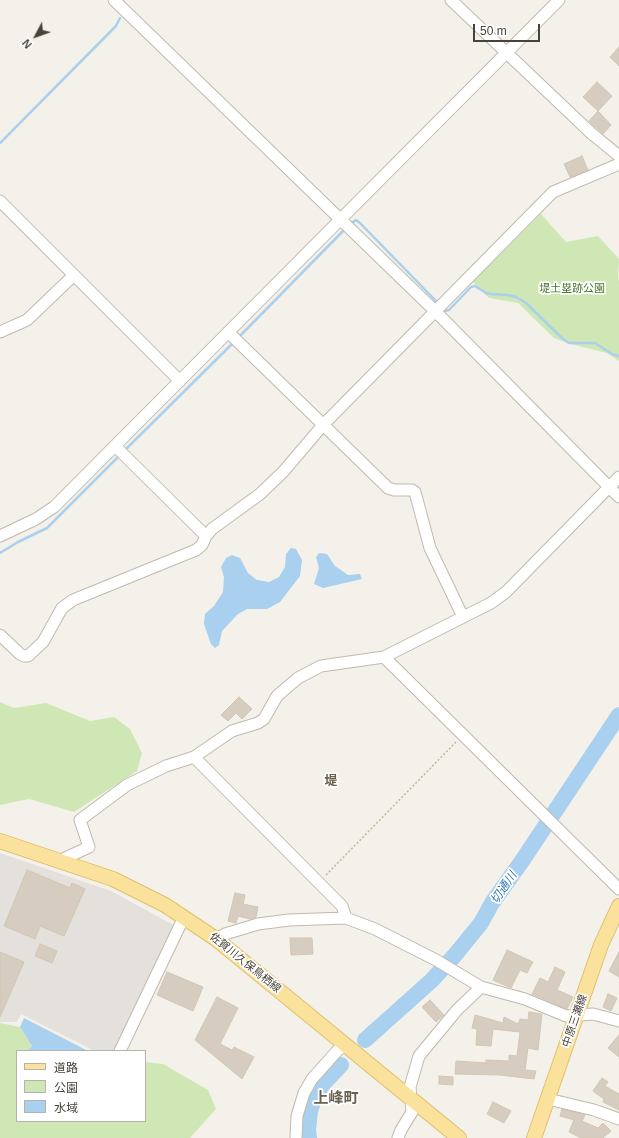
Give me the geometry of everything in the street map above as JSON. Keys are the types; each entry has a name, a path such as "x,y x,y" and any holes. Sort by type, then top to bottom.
{"main road":[{"name":"佐賀川久保鳥栖線","path":"0,841 113,879 165,905 184,917 216,938 459,1138"},
{"name":"中原三瀬線","path":"534,1138 601,945 619,906"}],"street":[{"path":"114,0 435,311 619,497"},
{"path":"451,0 591,133 619,156"},
{"path":"0,536 36,519 50,510 559,0"},
{"path":"0,635 20,654 28,656 43,642 62,608 73,600 196,550 202,545 206,536 224,520 260,494 283,472 323,424 552,192 619,164"},
{"path":"0,201 180,381"},
{"path":"0,332 27,320 74,276"},
{"path":"228,332 388,488 394,490 412,490 415,492 430,548 463,617"},
{"path":"115,446 206,536"},
{"path":"59,861 90,847 80,820 127,785 166,766 194,757 232,731 258,723 264,719 277,696 298,678 321,666 384,657 491,603 506,592 619,477"},
{"path":"384,657 619,889"},
{"path":"194,757 342,906 346,918"},
{"path":"120,1050 184,917"},
{"path":"216,938 258,924 289,920 346,918 375,929 436,960 481,987 501,991 525,999 566,1016 593,1014 619,1021"},
{"path":"398,1138 412,1112 410,1087 419,1056 457,1010 481,987"},
{"path":"296,1138 297,1116 304,1093 312,1079 338,1050 346,1045"},
{"path":"548,1099 594,1110 619,1119"}],"path":[{"path":"319,882 463,735"}],"shaded area":[{"path":"0,853 111,891 177,927 117,1050 93,1050 21,1014 17,1022 0,1022"}],"green space":[{"name":"堤土塁跡公園","path":"541,214 566,242 598,236 619,259 619,361 607,353 554,338 518,303 489,298 473,282"},
{"path":"0,702 14,708 46,703 90,721 114,717 130,729 142,753 137,771 74,812 29,799 0,805"},
{"path":"0,1023 20,1027 32,1046 28,1050 16,1050 16,1122 146,1122 146,1062 163,1064 208,1090 216,1109 190,1138 0,1138"}],"water":[{"path":"291,548 296,549 302,560 300,576 280,602 267,609 247,609 238,614 222,631 219,645 215,648 211,644 204,624 205,614 214,606 223,592 224,577 221,567 226,558 232,555 240,558 248,573 257,580 269,582 279,577 285,567 286,554"},
{"path":"319,553 327,554 335,566 348,575 360,574 362,579 323,588 314,584 319,568 316,557"},
{"path":"24,1018 86,1050 28,1050 32,1046 20,1027"}],"building":[{"path":"619,47 619,66 610,57"},
{"path":"597,82 612,96 598,111 583,97"},
{"path":"598,111 611,125 603,134 589,121"},
{"path":"582,156 588,170 570,177 564,164"},
{"path":"239,697 252,709 242,719 236,713 228,721 221,715"},
{"path":"27,870 70,888 72,883 85,889 64,936 40,926 35,939 4,926"},
{"path":"235,893 245,895 243,904 258,907 256,917 250,919 238,916 236,923 228,921"},
{"path":"290,938 312,938 313,954 291,955"},
{"path":"40,944 57,951 52,963 35,956"},
{"path":"507,950 533,962 527,973 520,970 511,988 493,980"},
{"path":"0,952 24,962 0,1017"},
{"path":"619,952 619,977 609,971"},
{"path":"555,967 565,972 557,990 573,997 567,1009 532,994 540,978 548,982"},
{"path":"167,972 203,987 193,1011 157,995"},
{"path":"608,994 617,998 611,1011 603,1007"},
{"path":"217,997 238,1008 220,1044 232,1050 234,1047 254,1057 242,1079 195,1040"},
{"path":"430,1000 444,1015 436,1022 422,1007"},
{"path":"529,1012 542,1014 538,1050 528,1048 525,1070 536,1071 534,1079 500,1075 455,1074 456,1061 486,1063 486,1060 509,1061 509,1055 517,1056 520,1032 493,1029 491,1046 476,1045 477,1029 472,1028 475,1015 503,1023 504,1017 518,1024 520,1019 528,1020"},
{"path":"619,1035 619,1057 608,1048"},
{"path":"439,1076 453,1077 453,1085 439,1084"},
{"path":"602,1078 608,1082 605,1086 619,1094 619,1110 603,1102 604,1099 593,1091"},
{"path":"493,1102 511,1111 504,1123 487,1114"},
{"path":"562,1109 585,1115 582,1121 598,1128 603,1123 611,1131 603,1138 581,1138 569,1132 574,1120 560,1116"}],"waterway":[{"path":"0,143 116,26 120,18"},
{"path":"350,224 356,220 360,223 439,304"},
{"path":"238,338 345,229"},
{"path":"442,308 445,311 449,310 471,287 475,286 486,293 516,297 526,303 569,343 595,343 612,354 619,356"},
{"path":"124,451 234,342"},
{"path":"0,553 18,542 47,528 121,454"},
{"name":"切通川","path":"365,1040 431,981 455,955 481,923 492,903 522,861 619,715"},
{"name":"切通川","path":"309,1138 308,1130 310,1111 313,1102 322,1085 341,1065"}],"district":[{"name":"堤","path":"331,781"},
{"name":"上峰町","path":"336,1099"}]}
